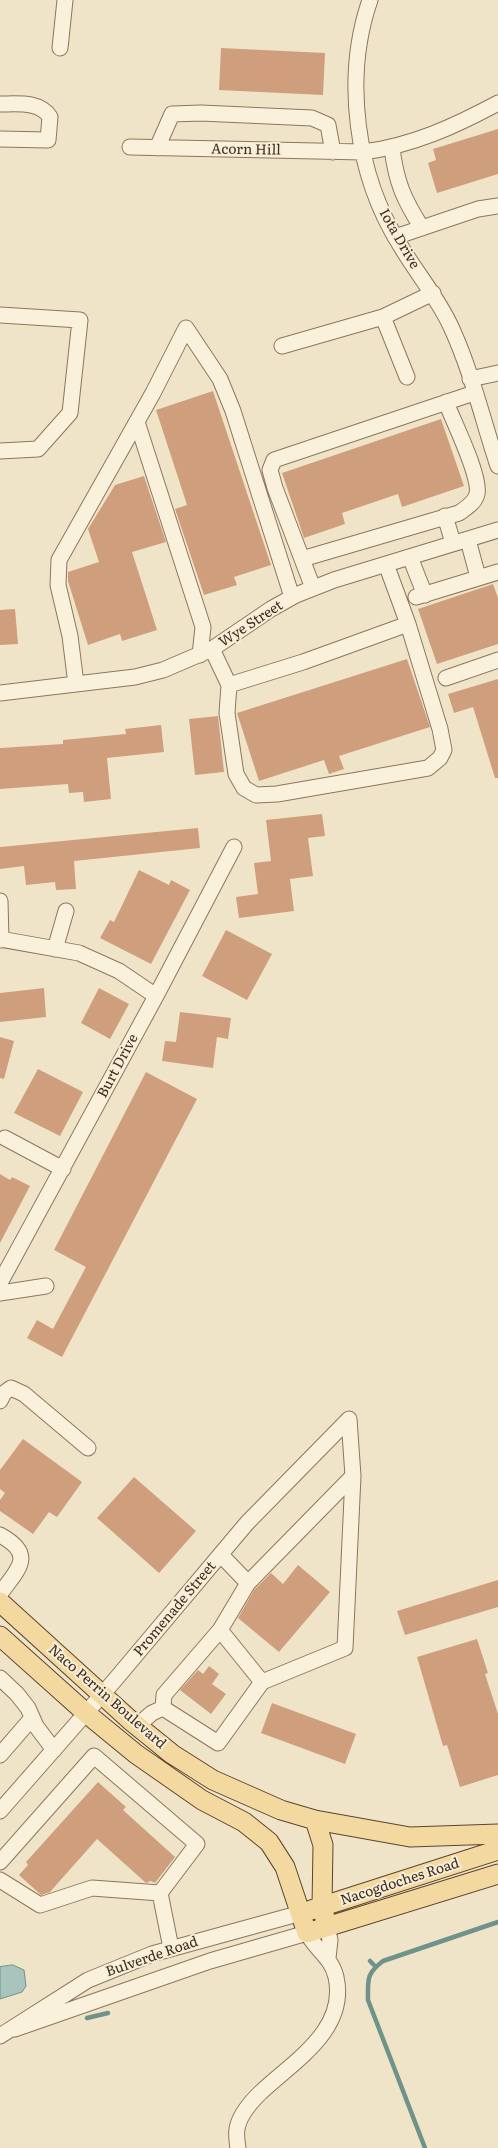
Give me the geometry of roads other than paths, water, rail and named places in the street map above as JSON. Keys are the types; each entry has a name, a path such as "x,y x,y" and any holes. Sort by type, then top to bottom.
{"main road":[{"name":"Naco Perrin Boulevard","path":"0,1602 138,1726 172,1754 213,1780 281,1810 315,1820 410,1837 498,1834"},
{"name":"Naco Perrin Boulevard","path":"0,1636 86,1713 172,1780 202,1800 244,1822 269,1842 285,1867 307,1933"},
{"path":"315,1820 323,1845 322,1906 327,1927"},
{"name":"Nacogdoches Road","path":"301,1913 498,1850"},
{"name":"Nacogdoches Road","path":"307,1933 498,1874"}],"street":[{"path":"60,48 66,0"},
{"name":"Iota Drive","path":"370,0 359,47 356,82 363,152 375,194 395,237 433,293 452,329 498,466"},
{"name":"Acorn Hill","path":"130,147 363,152 392,148 430,136 498,103"},
{"path":"0,104 26,104 46,110 50,117 48,140 0,139"},
{"path":"157,148 172,114 200,113 312,118 328,125 333,152"},
{"path":"392,148 394,167 405,203 422,228"},
{"path":"395,237 478,209 498,206"},
{"path":"282,346 383,317 433,293"},
{"path":"0,315 80,320 70,413 38,448 0,451"},
{"path":"383,317 407,377"},
{"path":"76,684 70,636 58,585 59,560 186,328 220,378 224,387 292,597"},
{"path":"313,588 270,470 274,460 446,402 494,374"},
{"path":"302,559 459,513 474,500 477,492 476,482 469,458 446,402"},
{"path":"136,422 203,627 206,652 229,685 227,713 236,774 244,788 256,795 277,794 428,768 440,758 444,750 433,702 386,564"},
{"path":"469,458 493,452"},
{"path":"445,516 453,543"},
{"name":"Wye Street","path":"0,693 135,678 163,670 206,652 271,609 313,588 410,556 498,530"},
{"path":"468,540 478,577"},
{"path":"410,556 420,596 498,572"},
{"path":"229,685 303,662 408,624"},
{"path":"446,678 498,660"},
{"name":"Burt Drive","path":"0,1283 156,996 234,847"},
{"path":"0,900 0,939 79,953 119,971 156,996"},
{"path":"55,949 66,910"},
{"path":"5,1138 63,1169"},
{"path":"0,1293 46,1286"},
{"path":"0,1401 4,1393 11,1388 24,1394 88,1448"},
{"name":"Promenade Street","path":"103,1694 247,1524 349,1419 353,1476"},
{"path":"163,1708 164,1695 220,1630 248,1583 353,1476"},
{"path":"163,1708 218,1743 262,1682 345,1648 353,1476"},
{"path":"0,1535 16,1545 21,1560 20,1568 0,1594"},
{"path":"221,1555 248,1583"},
{"path":"220,1630 262,1682"},
{"path":"0,1678 17,1694 36,1726 54,1750"},
{"path":"0,1811 103,1694"},
{"path":"138,1726 152,1713 163,1708"},
{"path":"0,1755 32,1718"},
{"path":"0,1862 94,1756 197,1844 160,1894 171,1948"},
{"path":"0,1880 40,1905 92,1888 160,1894"},
{"name":"Bulverde Road","path":"0,2036 88,1980 171,1948 301,1913"},
{"path":"327,1927 330,1939 328,1958"},
{"path":"238,2148 237,2127 248,2106 327,2030 338,2000 336,1976 328,1958 313,1945 307,1933"},
{"name":"Bulverde Road","path":"14,2028 210,1961 307,1933"}],"water":[{"path":"13,1965 24,1970 26,1986 22,1992 0,1999 0,1967"}],"waterway":[{"path":"425,2148 368,2000 369,1978 373,1970 383,1961 498,1922"},
{"path":"370,1961 376,1967"},
{"path":"87,2018 108,2013"}]}
